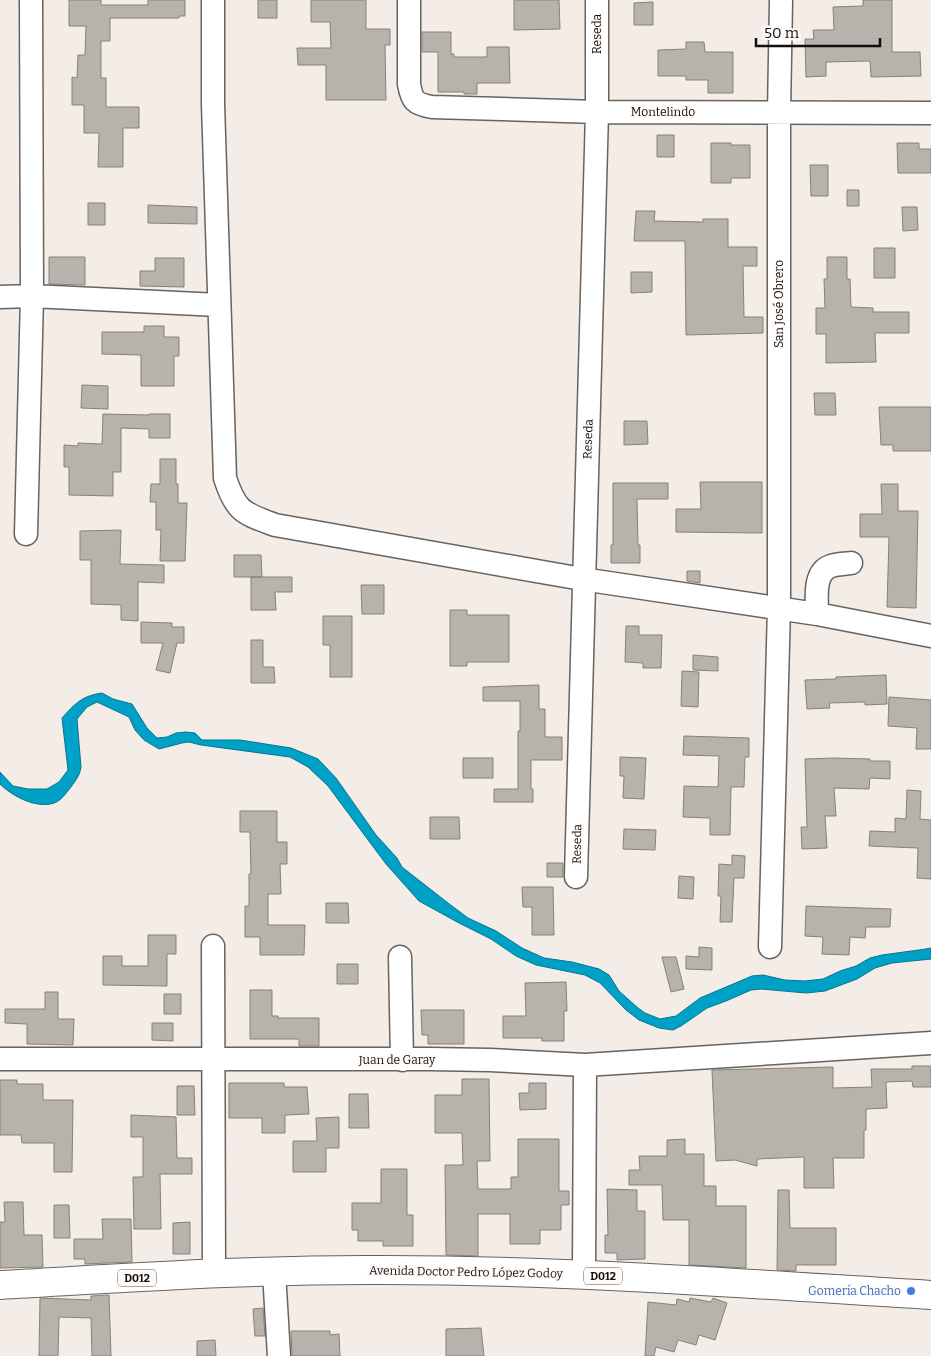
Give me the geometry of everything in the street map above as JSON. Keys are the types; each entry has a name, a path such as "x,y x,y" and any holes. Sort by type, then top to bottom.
{"main road":[{"name":"Avenida Doctor Pedro López Godoy","path":"0,1285 214,1274 385,1270 584,1275 931,1295"}],"street":[{"path":"26,534 32,296 31,0"},
{"path":"213,0 213,104 225,478 232,498 246,514 275,525 584,579 779,607 931,636"},
{"name":"Montelindo","path":"409,0 409,84 411,96 419,104 432,107 597,112 931,113"},
{"name":"Reseda","path":"576,877 597,112 597,0"},
{"name":"San José Obrero","path":"770,947 779,607 779,113 781,0"},
{"path":"0,297 32,296 219,305"},
{"path":"817,614 818,586 822,572 830,566 851,563"},
{"path":"213,946 214,1274"},
{"path":"400,958 402,1060"},
{"name":"Juan de Garay","path":"0,1059 490,1060 585,1065 931,1043"},
{"path":"584,1275 585,1065"},
{"path":"274,1272 279,1356"}],"water":[{"path":"102,693 113,699 132,704 147,728 157,738 167,737 176,733 195,733 202,740 240,740 291,748 318,759 336,778 376,835 397,858 402,867 448,903 468,918 496,931 522,948 544,958 572,962 599,969 609,975 619,991 638,1008 660,1019 676,1016 700,998 752,976 763,975 785,980 805,981 823,979 856,966 870,958 931,948 931,959 892,963 875,968 857,979 825,991 806,993 761,989 751,990 707,1008 673,1030 659,1028 639,1020 626,1010 600,983 585,975 536,965 516,956 491,939 419,901 386,864 328,786 308,767 290,757 189,742 159,749 144,740 135,730 129,717 97,702 87,707 77,719 81,767 75,782 61,799 47,804 32,803 11,793 0,784 0,772 13,786 28,789 47,789 59,782 68,770 62,718 79,701"}],"building":[{"path":"69,0 101,0 101,5 148,5 148,0 185,0 185,16 179,16 179,18 110,18 110,41 101,41 101,78 106,78 106,107 139,107 139,128 123,128 123,167 98,167 99,133 84,133 84,105 72,105 72,77 77,78 78,55 85,55 86,26 69,26"},
{"path":"258,0 277,0 277,18 258,18"},
{"path":"311,0 366,0 366,29 390,29 390,45 385,45 386,100 326,100 326,65 298,65 297,48 331,48 330,22 311,22"},
{"path":"514,0 559,0 560,29 514,30"},
{"path":"863,0 892,0 892,52 920,52 921,76 871,77 870,61 826,62 826,76 806,77 805,39 814,39 813,30 834,30 833,7 863,6"},
{"path":"653,2 653,25 634,25 634,3"},
{"path":"422,32 451,32 451,54 454,54 454,57 487,57 487,47 509,47 510,83 477,83 477,94 438,92 438,52 422,52"},
{"path":"686,42 704,42 705,52 733,52 733,93 708,93 708,80 686,80 686,76 658,76 658,50 686,49"},
{"path":"657,135 674,135 674,157 657,157"},
{"path":"711,143 750,145 750,178 731,178 731,183 711,183"},
{"path":"897,143 919,143 919,149 931,149 931,173 898,173"},
{"path":"810,165 828,165 828,196 811,196"},
{"path":"847,190 859,190 859,206 847,206"},
{"path":"88,203 105,203 105,225 88,225"},
{"path":"148,205 197,207 197,224 148,223"},
{"path":"902,207 917,207 918,230 903,231"},
{"path":"636,211 655,211 654,221 703,222 703,219 728,219 728,247 757,247 757,266 743,266 744,317 763,317 763,333 686,335 685,241 634,241"},
{"path":"874,248 895,248 895,278 874,278"},
{"path":"49,257 85,257 85,285 49,284"},
{"path":"827,257 847,257 847,279 850,279 851,307 873,308 873,312 909,312 909,333 875,333 876,362 826,363 826,334 816,334 816,308 825,308 824,279 827,279"},
{"path":"155,258 184,258 184,287 140,286 140,271 155,271"},
{"path":"631,272 652,272 652,292 631,293"},
{"path":"144,326 164,326 164,337 179,337 179,356 174,356 174,386 141,386 141,355 102,354 102,332 144,332"},
{"path":"82,385 108,386 108,409 81,408"},
{"path":"814,393 835,393 836,415 815,415"},
{"path":"879,407 931,407 931,451 893,451 893,445 881,445"},
{"path":"103,414 170,414 170,438 149,438 149,429 121,428 121,472 113,472 113,496 69,495 69,467 64,467 64,445 78,446 78,443 102,444"},
{"path":"624,421 647,421 648,444 624,445"},
{"path":"160,459 176,459 178,503 187,503 185,561 160,561 161,530 156,530 156,502 150,502 151,484 160,484"},
{"path":"700,482 762,482 762,533 676,532 676,509 701,509"},
{"path":"613,483 668,483 668,499 637,499 640,563 611,563 611,545 613,545"},
{"path":"881,484 898,484 898,511 918,511 916,608 887,607 889,537 860,537 860,514 882,514"},
{"path":"121,530 120,564 164,565 164,583 138,582 138,621 121,620 121,605 91,604 91,560 80,560 80,531"},
{"path":"234,555 261,555 262,577 234,577"},
{"path":"687,571 700,571 700,583 687,581"},
{"path":"251,577 292,577 292,592 275,592 276,610 251,610"},
{"path":"361,585 384,585 384,614 362,614"},
{"path":"450,610 467,610 467,615 509,615 509,662 467,662 467,666 450,666"},
{"path":"323,616 352,616 352,677 330,677 330,645 323,645"},
{"path":"141,622 172,623 172,627 184,627 184,643 177,643 170,673 156,670 163,643 141,643"},
{"path":"626,626 639,626 639,635 662,635 661,668 643,668 643,663 625,662"},
{"path":"251,640 263,640 263,667 274,667 275,683 251,683"},
{"path":"693,655 718,657 718,671 693,670"},
{"path":"682,671 699,672 698,707 681,706"},
{"path":"886,675 887,704 865,705 865,702 829,703 830,708 807,709 805,680"},
{"path":"539,685 539,709 545,709 545,737 562,737 562,760 531,760 533,802 494,802 494,789 518,789 520,701 483,701 483,687"},
{"path":"889,697 931,700 931,749 916,749 917,728 888,726"},
{"path":"684,736 749,738 749,757 745,757 744,787 731,787 730,835 710,835 710,818 683,817 684,786 718,787 719,756 683,755"},
{"path":"620,757 646,758 644,799 623,798 624,776 620,776"},
{"path":"463,758 493,758 493,778 463,778"},
{"path":"833,758 890,761 890,779 870,778 869,789 834,788 836,816 825,816 827,848 802,849 801,827 807,827 805,759"},
{"path":"907,790 921,791 920,819 931,820 931,879 917,878 918,848 869,846 870,831 895,832 895,818 906,819"},
{"path":"240,811 277,811 277,842 287,842 287,864 280,864 281,894 268,894 268,925 305,925 304,955 260,955 260,937 245,937 245,906 249,906 249,874 251,874 250,832 240,832"},
{"path":"430,817 459,817 460,839 430,839"},
{"path":"624,829 656,830 655,850 623,849"},
{"path":"732,855 745,856 744,878 734,878 732,922 720,922 721,896 718,896 719,864 732,865"},
{"path":"547,863 563,863 563,877 547,877"},
{"path":"679,876 694,877 693,899 678,898"},
{"path":"522,887 553,887 554,935 532,935 532,907 523,907"},
{"path":"326,903 348,903 349,923 326,923"},
{"path":"806,906 891,909 890,927 866,927 865,938 850,937 849,955 822,954 823,937 805,936"},
{"path":"148,935 176,935 176,954 167,954 167,986 103,985 103,956 122,956 122,966 148,966"},
{"path":"699,947 712,948 712,970 686,969 686,956 699,957"},
{"path":"662,957 676,957 684,989 671,992"},
{"path":"337,964 358,964 358,984 337,984"},
{"path":"566,982 567,1011 564,1011 564,1041 542,1041 542,1038 503,1038 503,1016 526,1016 525,983"},
{"path":"250,990 272,990 272,1016 278,1016 278,1018 319,1018 319,1046 299,1046 299,1039 250,1039"},
{"path":"45,992 58,992 58,1019 74,1019 73,1045 27,1044 27,1024 5,1023 5,1009 45,1009"},
{"path":"164,994 181,994 181,1014 164,1014"},
{"path":"421,1010 464,1010 464,1044 428,1044 428,1035 422,1035"},
{"path":"152,1023 173,1023 173,1041 152,1040"},
{"path":"912,1066 931,1066 931,1087 913,1087 912,1081 886,1082 887,1108 866,1109 864,1158 833,1158 834,1188 804,1188 804,1157 757,1159 757,1166 735,1160 716,1161 712,1070 833,1067 833,1088 872,1087 871,1069 912,1069"},
{"path":"462,1079 489,1079 490,1161 477,1161 478,1189 511,1189 511,1177 518,1177 518,1139 559,1139 559,1191 569,1191 569,1205 561,1205 561,1230 540,1230 540,1244 510,1244 510,1214 478,1214 478,1256 446,1255 445,1165 463,1165 462,1133 435,1133 435,1095 462,1095"},
{"path":"0,1080 17,1080 17,1084 43,1084 43,1100 73,1100 72,1172 54,1172 54,1143 22,1143 21,1135 0,1135"},
{"path":"229,1083 284,1083 284,1087 307,1087 309,1114 285,1115 285,1133 262,1133 262,1118 229,1118"},
{"path":"529,1083 546,1083 546,1109 520,1110 519,1093 529,1093"},
{"path":"177,1086 194,1086 195,1115 177,1115"},
{"path":"349,1094 368,1094 369,1128 349,1128"},
{"path":"131,1115 176,1117 177,1158 192,1158 192,1174 160,1174 161,1229 134,1229 133,1177 143,1177 143,1137 131,1137"},
{"path":"339,1117 339,1148 326,1148 326,1172 293,1172 293,1141 317,1141 316,1118"},
{"path":"685,1139 685,1154 704,1154 704,1186 716,1186 716,1206 746,1206 746,1268 689,1265 689,1220 663,1220 662,1185 629,1185 629,1170 640,1170 639,1156 667,1156 667,1140"},
{"path":"381,1169 407,1169 407,1215 413,1215 413,1246 383,1246 383,1241 358,1241 358,1230 352,1230 352,1203 381,1203"},
{"path":"607,1189 637,1190 637,1211 645,1211 645,1259 617,1260 617,1253 605,1253 605,1235 608,1235"},
{"path":"778,1190 789,1190 790,1228 836,1228 836,1265 796,1265 796,1271 777,1270"},
{"path":"4,1202 23,1202 24,1235 42,1235 43,1267 0,1268 0,1222 5,1222"},
{"path":"54,1205 69,1205 70,1238 54,1238"},
{"path":"102,1219 131,1219 132,1262 85,1264 85,1259 74,1259 74,1239 103,1239"},
{"path":"190,1222 190,1254 173,1254 173,1223"},
{"path":"109,1295 111,1356 92,1356 91,1318 59,1317 58,1356 39,1356 40,1298 91,1300 91,1296"},
{"path":"690,1298 711,1302 713,1298 727,1303 715,1340 699,1335 696,1345 678,1340 674,1352 656,1347 654,1356 645,1356 648,1302 676,1305 677,1299 689,1302"},
{"path":"263,1308 265,1336 255,1336 253,1309"},
{"path":"481,1328 484,1356 446,1356 446,1329"},
{"path":"291,1331 330,1331 330,1335 339,1334 340,1356 292,1356"},
{"path":"215,1340 216,1356 197,1356 197,1341"}],"place":[{"name":"Gomería Chacho","path":"911,1291"}]}
